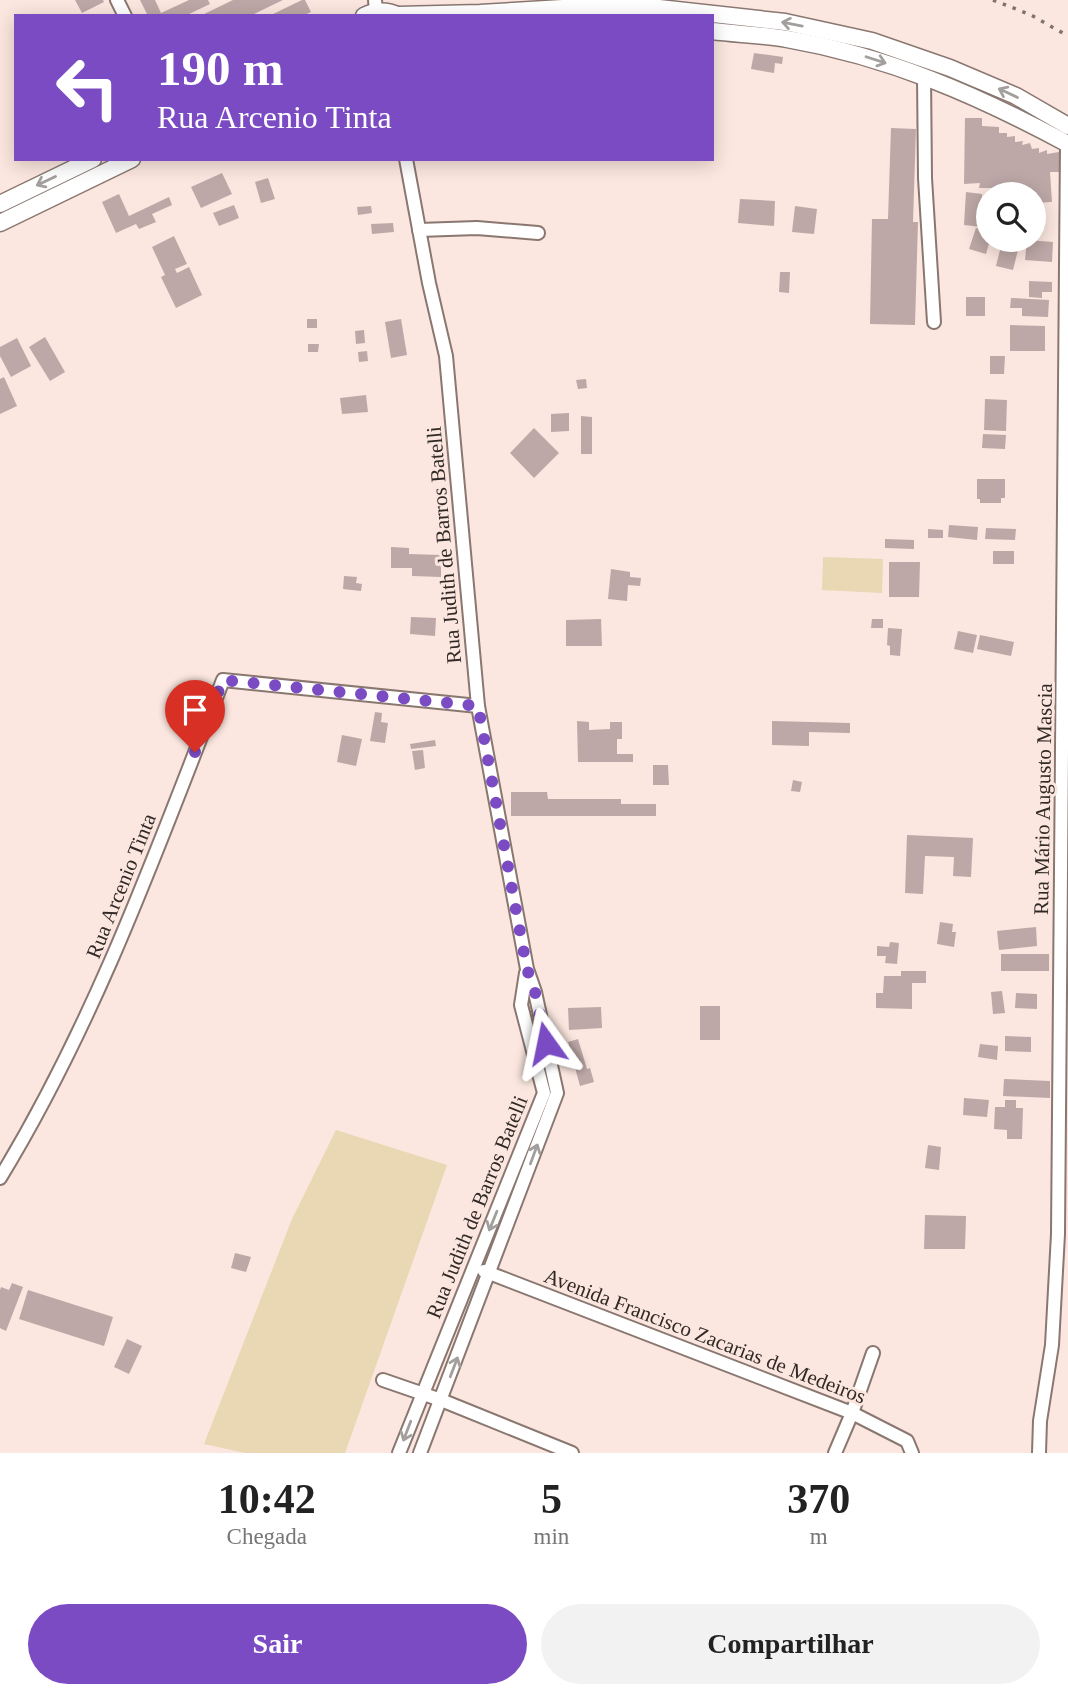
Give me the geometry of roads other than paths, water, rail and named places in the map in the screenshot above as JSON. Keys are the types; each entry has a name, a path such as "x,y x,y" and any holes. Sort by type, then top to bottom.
{"main road":[{"path":"440,14 593,7 707,14"},
{"path":"371,9 396,14"},
{"path":"714,15 785,22 872,41 950,68 1016,96 1068,126"},
{"path":"714,31 786,39 864,57 924,76 986,101 1068,144"},
{"path":"0,204 89,161"},
{"path":"0,223 128,161"}],"street":[{"path":"924,76 925,178 933,322"},
{"name":"Rua Mário Augusto Mascia","path":"1039,1453 1040,1421 1052,1345 1058,1234 1068,144"},
{"name":"Rua Judith de Barros Batelli","path":"406,161 446,356 478,706 527,969 535,992 556,1093 420,1453"},
{"path":"419,230 477,228 538,233"},
{"name":"Rua Arcenio Tinta","path":"0,1178 36,1119 130,922 223,680 478,706"},
{"name":"Rua Judith de Barros Batelli","path":"399,1453 544,1093 521,1004 527,969"},
{"name":"Avenida Francisco Zacarias de Medeiros","path":"475,1268 852,1413 906,1441 912,1453"},
{"path":"835,1453 873,1353"},
{"path":"383,1380 441,1400 563,1451"}],"railway":[{"path":"993,0 1031,15 1068,36"}]}
